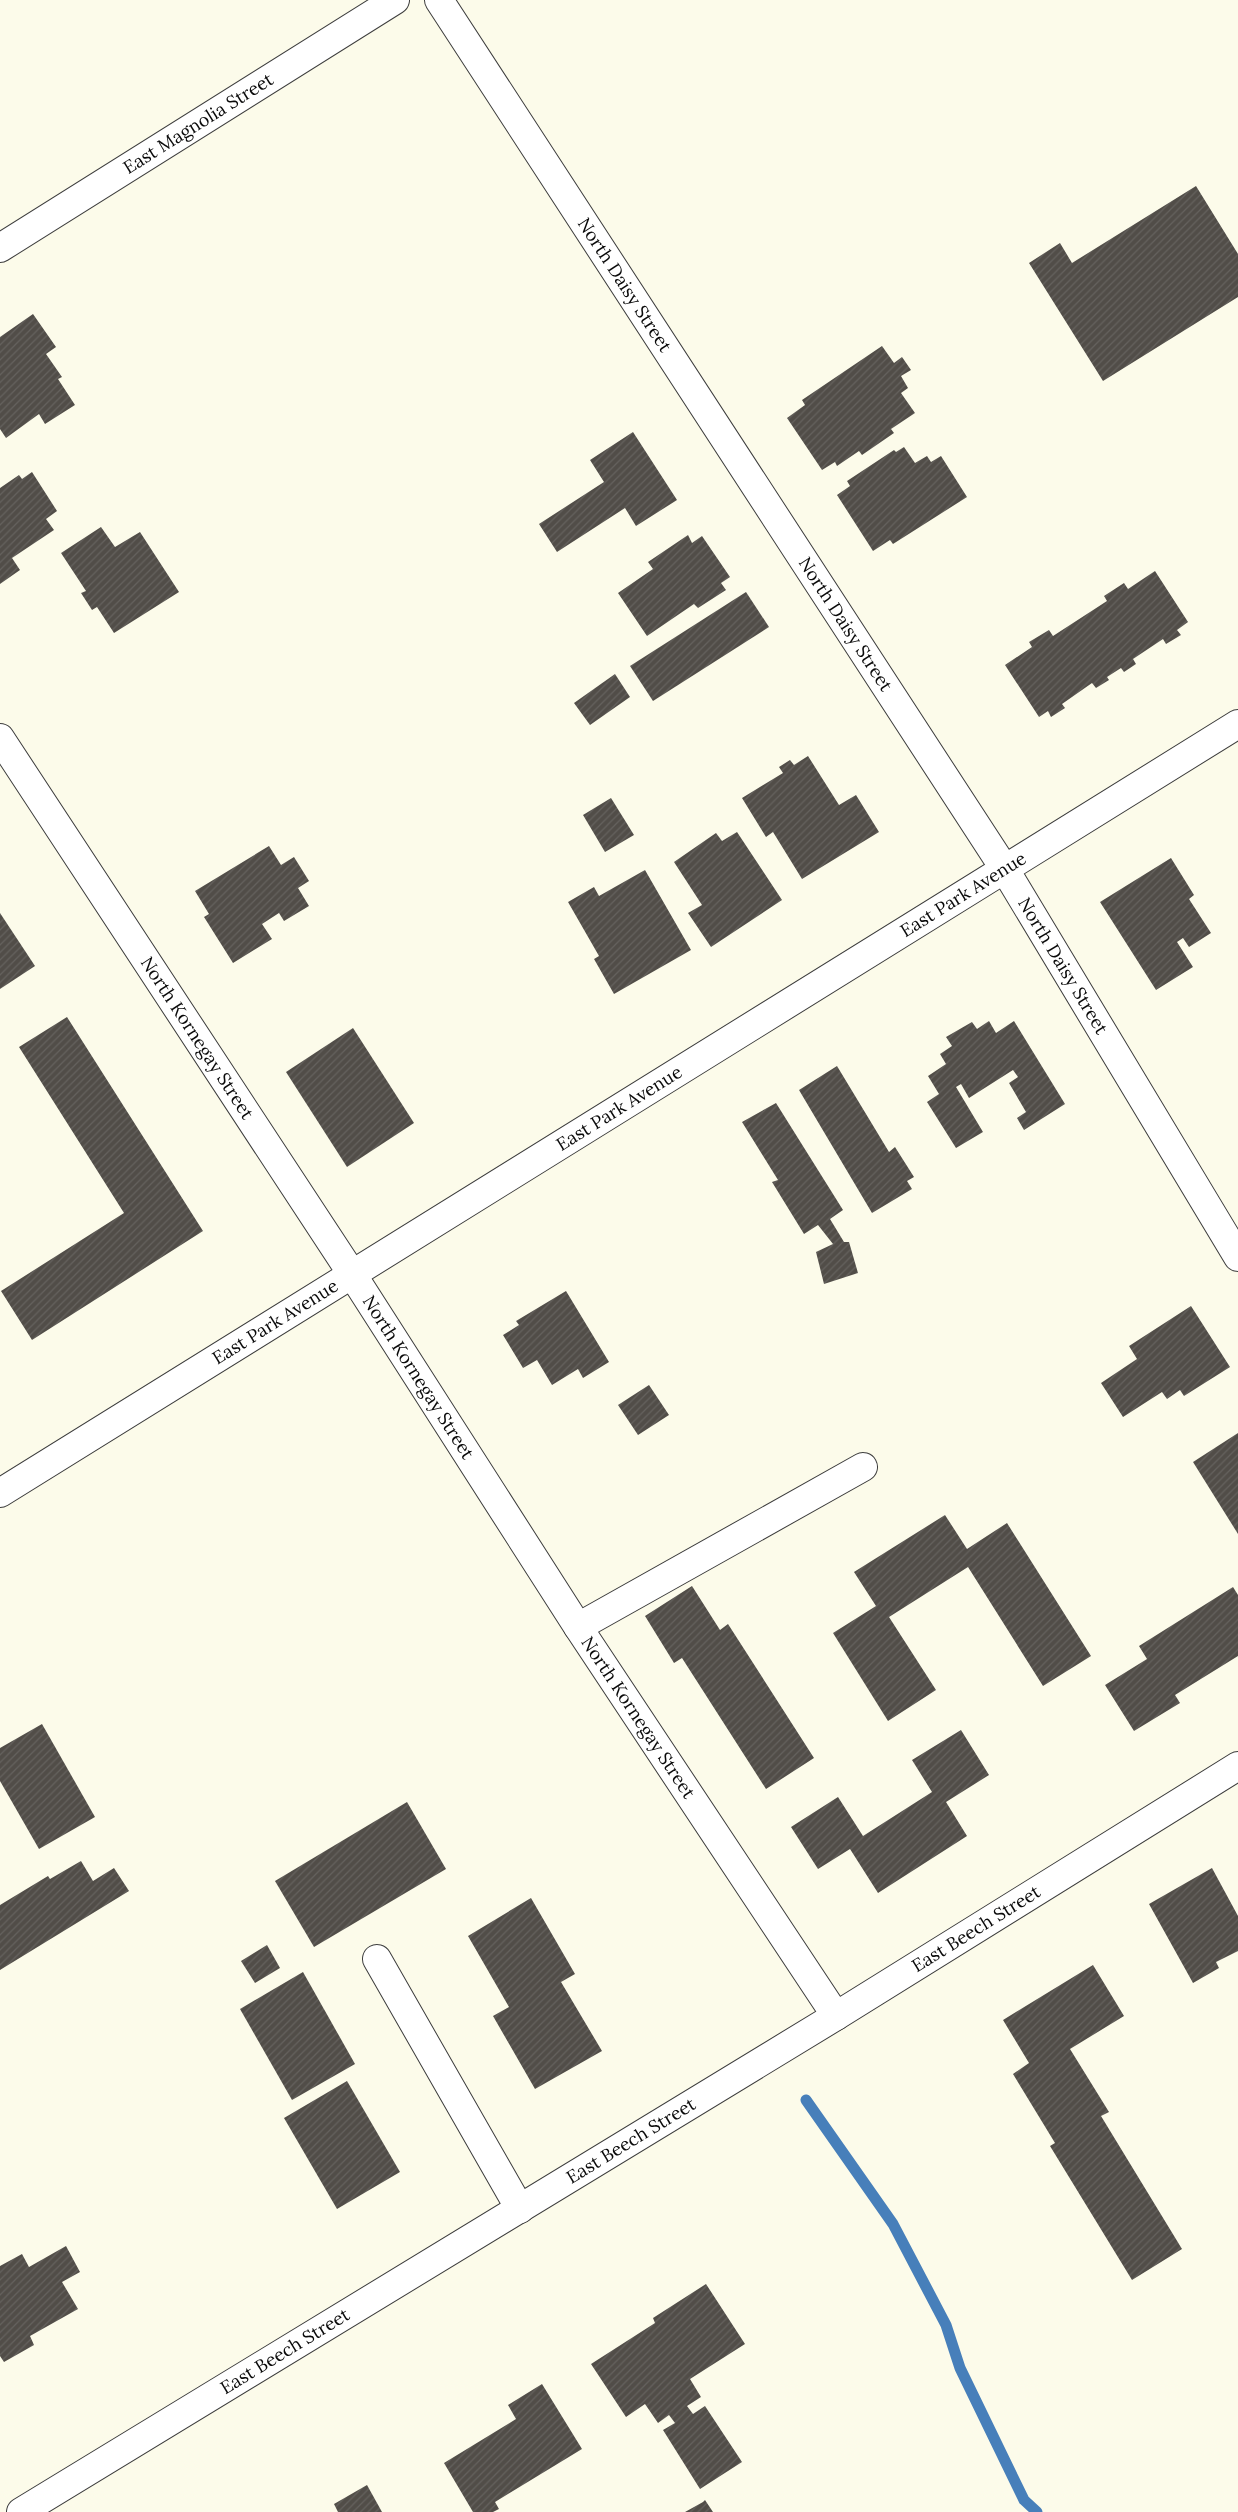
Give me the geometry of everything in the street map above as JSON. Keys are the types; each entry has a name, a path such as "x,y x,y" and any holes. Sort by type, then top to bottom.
{"street":[{"name":"East Magnolia Street","path":"0,248 395,0"},
{"name":"North Daisy Street","path":"439,0 1004,868 1238,1256"},
{"name":"East Park Avenue","path":"0,1493 1238,724"},
{"name":"North Kornegay Street","path":"0,738 352,1274 578,1627 836,2016"},
{"path":"578,1627 863,1466"},
{"name":"East Beech Street","path":"21,2512 836,2016 1238,1766"},
{"path":"377,1959 520,2209"}],"building":[{"path":"1196,186 1238,254 1238,297 1103,381 1029,263 1060,243 1072,263"},
{"path":"33,314 56,347 46,354 62,377 58,379 75,405 45,424 39,414 6,438 0,429 0,337"},
{"path":"882,346 894,363 902,357 911,370 901,376 908,388 901,393 915,413 891,429 894,433 862,455 859,451 837,466 835,462 822,470 787,418 805,405 802,400"},
{"path":"633,432 677,500 636,526 625,508 557,552 539,524 604,482 590,460"},
{"path":"904,447 915,463 927,456 931,462 941,456 967,497 893,544 890,540 873,551 837,495 850,486 847,481 894,450 896,452"},
{"path":"32,472 57,511 46,519 54,530 12,558 20,570 0,584 0,488 19,475 22,479"},
{"path":"101,527 115,547 140,532 179,592 114,633 97,607 92,610 81,593 86,591 61,553"},
{"path":"688,535 692,543 702,536 730,577 721,583 726,590 698,608 694,604 647,636 618,593 653,569 648,562"},
{"path":"1155,571 1188,622 1177,630 1181,635 1166,644 1163,639 1133,659 1136,664 1124,672 1121,668 1107,677 1109,680 1096,688 1092,683 1062,704 1065,708 1051,717 1048,711 1039,717 1005,665 1032,647 1029,642 1049,630 1053,636 1107,601 1104,596 1124,583 1128,589"},
{"path":"746,592 769,627 653,701 630,666"},
{"path":"615,674 630,697 590,725 574,703"},
{"path":"808,756 839,805 856,795 879,832 802,879 773,832 766,837 742,798 783,773 779,767 790,760 794,765"},
{"path":"611,798 634,835 605,852 583,815"},
{"path":"737,832 782,900 711,947 688,913 702,905 674,862 716,833 722,841"},
{"path":"269,846 281,865 294,857 309,881 298,888 309,906 284,921 279,913 262,924 272,939 233,963 204,917 209,914 195,891"},
{"path":"1171,858 1194,895 1189,899 1211,933 1189,947 1183,938 1177,942 1193,967 1156,990 1100,902"},
{"path":"645,870 691,950 614,994 594,959 599,956 568,902 594,887 599,896"},
{"path":"0,913 35,966 0,989"},
{"path":"67,1017 203,1231 32,1340 1,1291 124,1213 19,1047"},
{"path":"989,1021 996,1033 1014,1021 1065,1104 1024,1130 1017,1118 1026,1112 1009,1083 1018,1077 1013,1070 969,1098 961,1084 956,1087 983,1132 956,1148 927,1102 939,1094 928,1076 946,1064 940,1054 952,1046 946,1037 972,1022 977,1029"},
{"path":"353,1028 414,1123 347,1167 286,1072"},
{"path":"837,1066 889,1152 895,1147 914,1177 907,1181 912,1189 872,1213 799,1090"},
{"path":"776,1103 843,1210 830,1219 844,1242 849,1242 858,1273 824,1284 816,1252 833,1244 818,1225 804,1234 772,1182 778,1180 742,1122"},
{"path":"566,1291 609,1362 583,1378 578,1369 552,1385 537,1360 523,1368 503,1335 519,1325 516,1321"},
{"path":"1191,1306 1230,1367 1184,1396 1180,1390 1167,1399 1162,1392 1123,1417 1101,1383 1137,1359 1129,1346"},
{"path":"649,1385 669,1415 638,1435 618,1405"},
{"path":"1238,1433 1238,1534 1193,1462"},
{"path":"945,1515 967,1549 1007,1523 1091,1656 1043,1686 968,1567 889,1617 936,1690 888,1721 833,1633 876,1606 854,1572"},
{"path":"692,1586 720,1630 728,1624 814,1758 766,1789 682,1658 674,1663 645,1616"},
{"path":"1233,1587 1238,1595 1238,1656 1175,1695 1180,1703 1134,1731 1105,1685 1147,1659 1139,1646"},
{"path":"42,1724 95,1817 39,1849 0,1781 0,1748"},
{"path":"961,1730 989,1775 946,1802 967,1836 878,1893 850,1849 818,1869 791,1827 838,1797 863,1836 932,1792 912,1760"},
{"path":"407,1802 446,1869 314,1947 275,1881"},
{"path":"81,1861 93,1881 114,1868 129,1891 0,1970 0,1905 48,1876 50,1879"},
{"path":"1212,1868 1238,1916 1238,1951 1216,1962 1219,1968 1193,1983 1149,1904"},
{"path":"531,1898 575,1974 561,1982 602,2051 535,2089 493,2016 509,2007 468,1936"},
{"path":"267,1945 280,1968 255,1983 241,1961"},
{"path":"1093,1965 1124,2016 1070,2049 1109,2112 1101,2116 1182,2249 1132,2280 1050,2146 1055,2143 1013,2074 1029,2063 1003,2020"},
{"path":"303,1972 355,2064 292,2100 240,2009"},
{"path":"347,2081 400,2172 337,2209 284,2118"},
{"path":"66,2246 80,2272 62,2282 78,2309 30,2336 34,2345 4,2362 0,2356 0,2266 22,2254 29,2267"},
{"path":"706,2284 745,2344 690,2379 701,2397 687,2406 693,2414 705,2406 742,2462 700,2489 663,2430 675,2423 669,2415 658,2423 645,2404 626,2417 591,2364 655,2323 653,2318"},
{"path":"542,2384 582,2449 495,2502 499,2509 493,2512 473,2512 444,2463 516,2419 508,2405"},
{"path":"367,2485 382,2512 338,2512 334,2504"},
{"path":"705,2500 713,2512 685,2512 703,2502"}],"waterway":[{"path":"806,2100 893,2224 946,2325 960,2368 1024,2500 1037,2512"}]}
